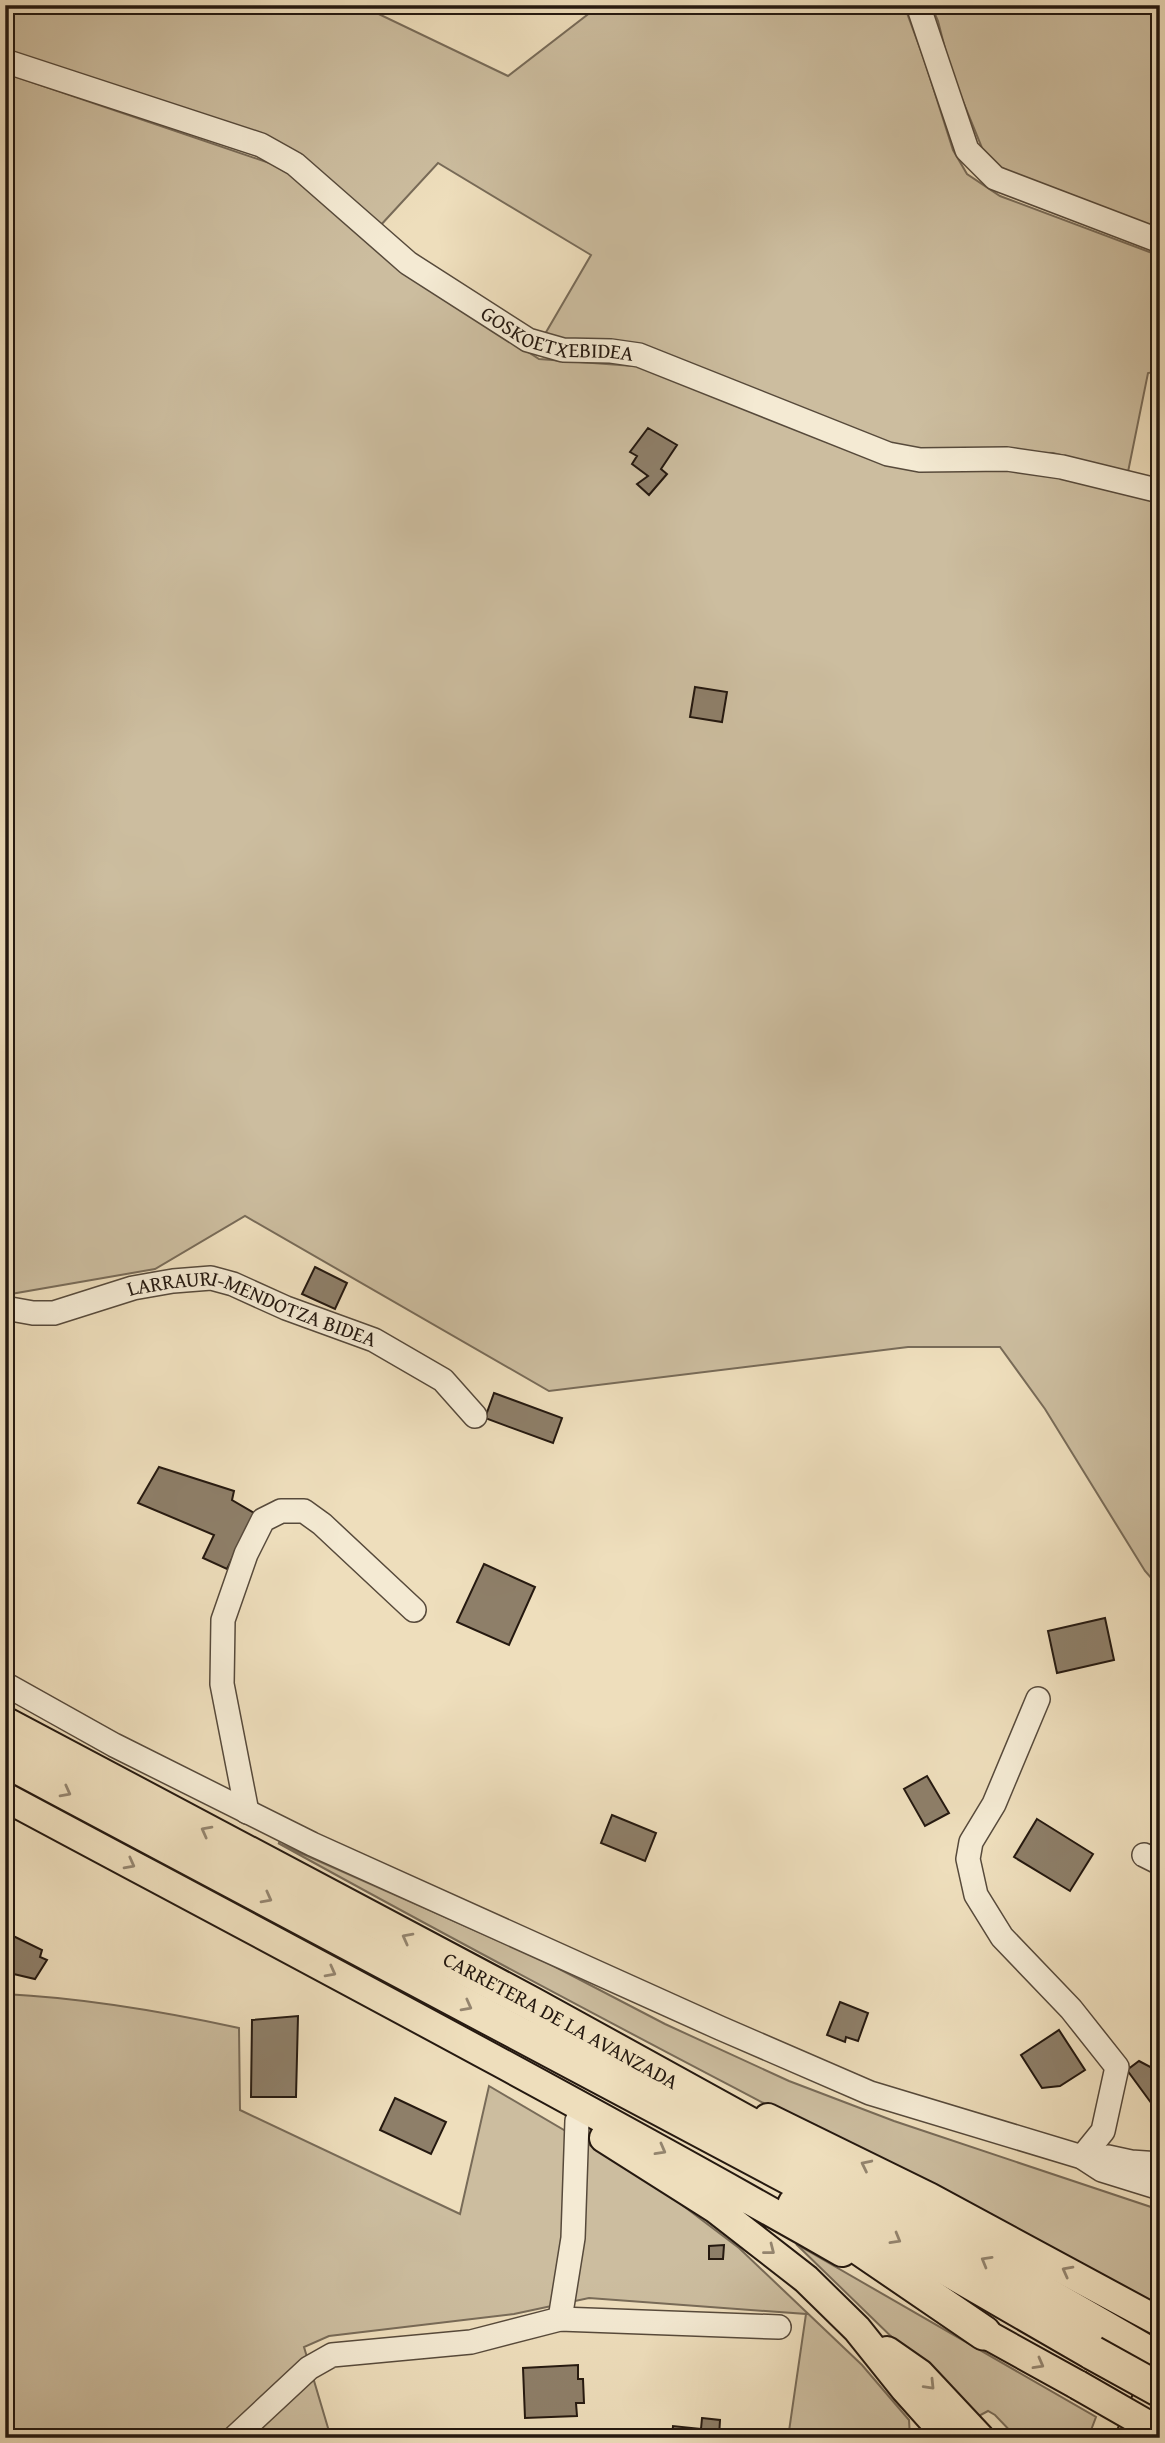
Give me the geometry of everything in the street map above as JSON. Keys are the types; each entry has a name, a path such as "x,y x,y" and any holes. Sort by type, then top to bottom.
{"highway":[{"name":"CARRETERA DE LA AVANZADA","path":"5,1724 532,2004 809,2157 1101,2343"},
{"name":"CARRETERA DE LA AVANZADA","path":"5,1760 1101,2343"},
{"path":"643,2099 984,2333"},
{"path":"1101,2343 1160,2360"},
{"path":"1101,2343 1160,2390"}],"main road":[{"path":"5,1797 663,2150 1078,2385 1159,2435"},
{"path":"532,2004 918,2191 1160,2322"},
{"path":"451,2035 519,2088 577,2121 716,2209 806,2279 857,2329 949,2438"},
{"path":"857,2329 919,2374 980,2438"},
{"path":"1130,2438 1160,2370"}],"street":[{"path":"918,5 967,150 995,178 1160,241"},
{"name":"GOSKOETXEBIDEA","path":"5,61 261,145 295,164 408,263 528,340 563,350 611,351 639,355 888,454 919,460 1007,459 1062,467 1160,491"},
{"name":"LARRAURI-MENDOTZA BIDEA","path":"5,1308 33,1313 54,1313 133,1288 211,1278 233,1284 286,1308 374,1340 443,1380 475,1416"},
{"path":"247,1812 222,1684 223,1620 246,1554 262,1520 281,1511 304,1511 322,1524 414,1610"},
{"path":"5,1684 114,1745 312,1844 720,2028 870,2093 1082,2157 1102,2170 1160,2188"},
{"path":"1038,1699 994,1804 971,1842 968,1858 976,1895 1002,1937 1071,2009 1117,2067 1103,2131 1082,2157"},
{"path":"560,2319 573,2238 577,2121"},
{"path":"1082,2157 1105,2156 1131,2162 1160,2164"},
{"path":"234,2438 309,2368 332,2355 471,2342 560,2319 779,2327"}],"shaded area":[{"path":"5,5 360,5 508,76 600,5 904,5 953,150 967,174 1000,196 1160,256 1160,371 1148,373 1128,472 1053,453 900,449 545,334 591,255 438,163 379,227 287,147 5,49"},
{"path":"931,5 1160,5 1160,233 1036,187 1001,167 982,148 951,72 938,21"},
{"path":"5,73 284,168 397,266 539,359 647,367 898,465 1031,470 1160,496 1160,1588 1145,1571 1045,1409 1000,1347 908,1347 549,1391 245,1216 155,1269 5,1295"},
{"path":"278,1843 544,1961 665,2024 789,2081 894,2121 1151,2207 1160,2214 1160,2300 1156,2306 606,2020"},
{"path":"5,1994 123,2006 239,2028 240,2110 460,2214 489,2086 649,2180 739,2248 862,2365 909,2420 910,2438 788,2438 806,2314 589,2298 514,2314 329,2336 304,2347 331,2438 214,2438 209,2434 203,2438 5,2438"},
{"path":"796,2244 1096,2417 1088,2438 1017,2438 988,2411 975,2418"}],"building":[{"path":"648,428 677,445 661,469 667,474 649,495 637,484 648,476 632,464 637,456 630,452"},
{"path":"695,687 727,692 722,722 690,717"},
{"path":"315,1267 347,1283 335,1309 302,1294"},
{"path":"494,1393 562,1418 553,1443 485,1418"},
{"path":"159,1467 234,1491 232,1500 254,1513 227,1569 203,1558 214,1535 138,1503"},
{"path":"484,1564 535,1587 509,1645 457,1622"},
{"path":"1105,1618 1114,1660 1057,1673 1048,1631"},
{"path":"927,1776 949,1813 925,1826 904,1789"},
{"path":"612,1815 656,1833 645,1861 601,1843"},
{"path":"1037,1819 1093,1854 1070,1891 1014,1857"},
{"path":"5,1932 42,1950 40,1957 47,1960 35,1979 5,1972"},
{"path":"840,2002 868,2013 858,2041 846,2037 845,2042 827,2035"},
{"path":"298,2016 296,2097 251,2097 252,2020"},
{"path":"1059,2030 1085,2070 1060,2086 1042,2088 1021,2055"},
{"path":"1139,2061 1160,2072 1160,2115 1127,2070"},
{"path":"395,2098 446,2122 431,2154 380,2130"},
{"path":"724,2245 723,2259 709,2259 709,2246"},
{"path":"578,2365 578,2379 583,2379 584,2403 576,2403 577,2416 525,2418 523,2368"},
{"path":"702,2418 720,2420 719,2437 729,2438 672,2438 673,2426 701,2429"}]}
